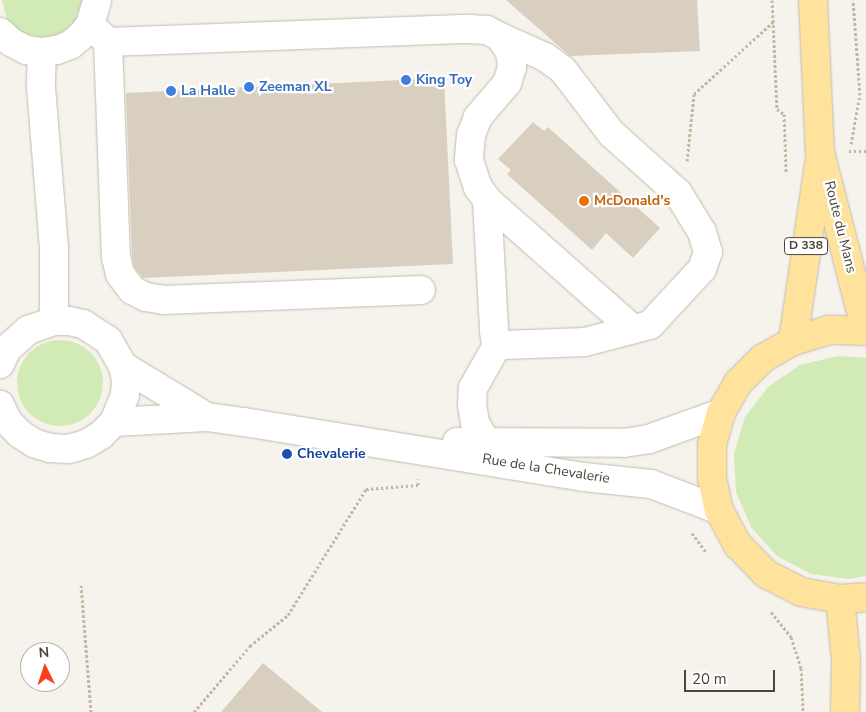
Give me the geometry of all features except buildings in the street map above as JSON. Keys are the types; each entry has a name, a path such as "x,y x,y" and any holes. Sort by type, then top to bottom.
{"main road":[{"name":"Route du Mans","path":"793,341 820,145 813,0"},
{"name":"Route du Mans","path":"820,145 866,331"},
{"path":"845,712 846,659 853,598 801,592 766,574 738,545 719,510 712,478 712,453 721,413 738,383 763,358 793,341 829,330 866,331"}],"street":[{"path":"98,22 116,257 120,274 132,290 146,298 164,300 421,290"},
{"path":"0,32 11,42 26,50 42,52 57,50 70,45 98,22 486,30 545,57 563,70 611,133 678,193 702,232 708,252 702,269 650,325 585,342 503,345 499,342 494,331 487,200"},
{"path":"500,37 510,52 512,67 507,83 478,117 470,135 469,148 472,173 487,200 633,329"},
{"path":"42,52 42,87 54,248 54,321"},
{"path":"0,364 7,349 16,338 40,324 54,321 69,321 97,331 108,340 123,366 125,395 114,422 101,435 86,444 68,449 50,448 34,444 8,422 0,405"},
{"path":"486,442 475,423 472,405 473,388 499,342"},
{"name":"Rue de la Chevalerie","path":"123,366 207,417"},
{"name":"Rue de la Chevalerie","path":"370,441 624,443 649,439 721,413"},
{"name":"Rue de la Chevalerie","path":"114,422 207,417 370,441 584,477 652,484 719,510"}],"path":[{"path":"772,0 777,109 820,145"},
{"path":"851,161 850,151 860,95 854,0"},
{"path":"672,188 686,167 694,94 773,22"},
{"path":"784,114 786,181"},
{"path":"194,712 250,646 288,615 366,489 418,485 419,449"},
{"path":"692,532 708,555"},
{"path":"81,585 91,712"},
{"path":"766,610 773,614 791,637 801,668 803,712"}],"green space":[{"path":"2,0 82,0 76,19 67,29 56,35 43,38 29,35 17,29 7,19"},
{"path":"60,340 76,343 84,347 96,359 100,367 103,383 100,399 96,407 84,419 76,423 60,426 44,423 36,419 24,407 20,399 17,383 20,367 24,359 36,347 44,343"},
{"path":"838,356 866,358 866,576 849,579 811,574 777,556 751,527 736,492 734,454 745,417 768,387 800,365"}],"place":[{"name":"King Toy","path":"406,80"},
{"name":"Zeeman XL","path":"249,87"},
{"name":"La Halle","path":"171,91"},
{"name":"McDonald's","path":"584,201"},
{"name":"Chevalerie","path":"287,454"}]}
